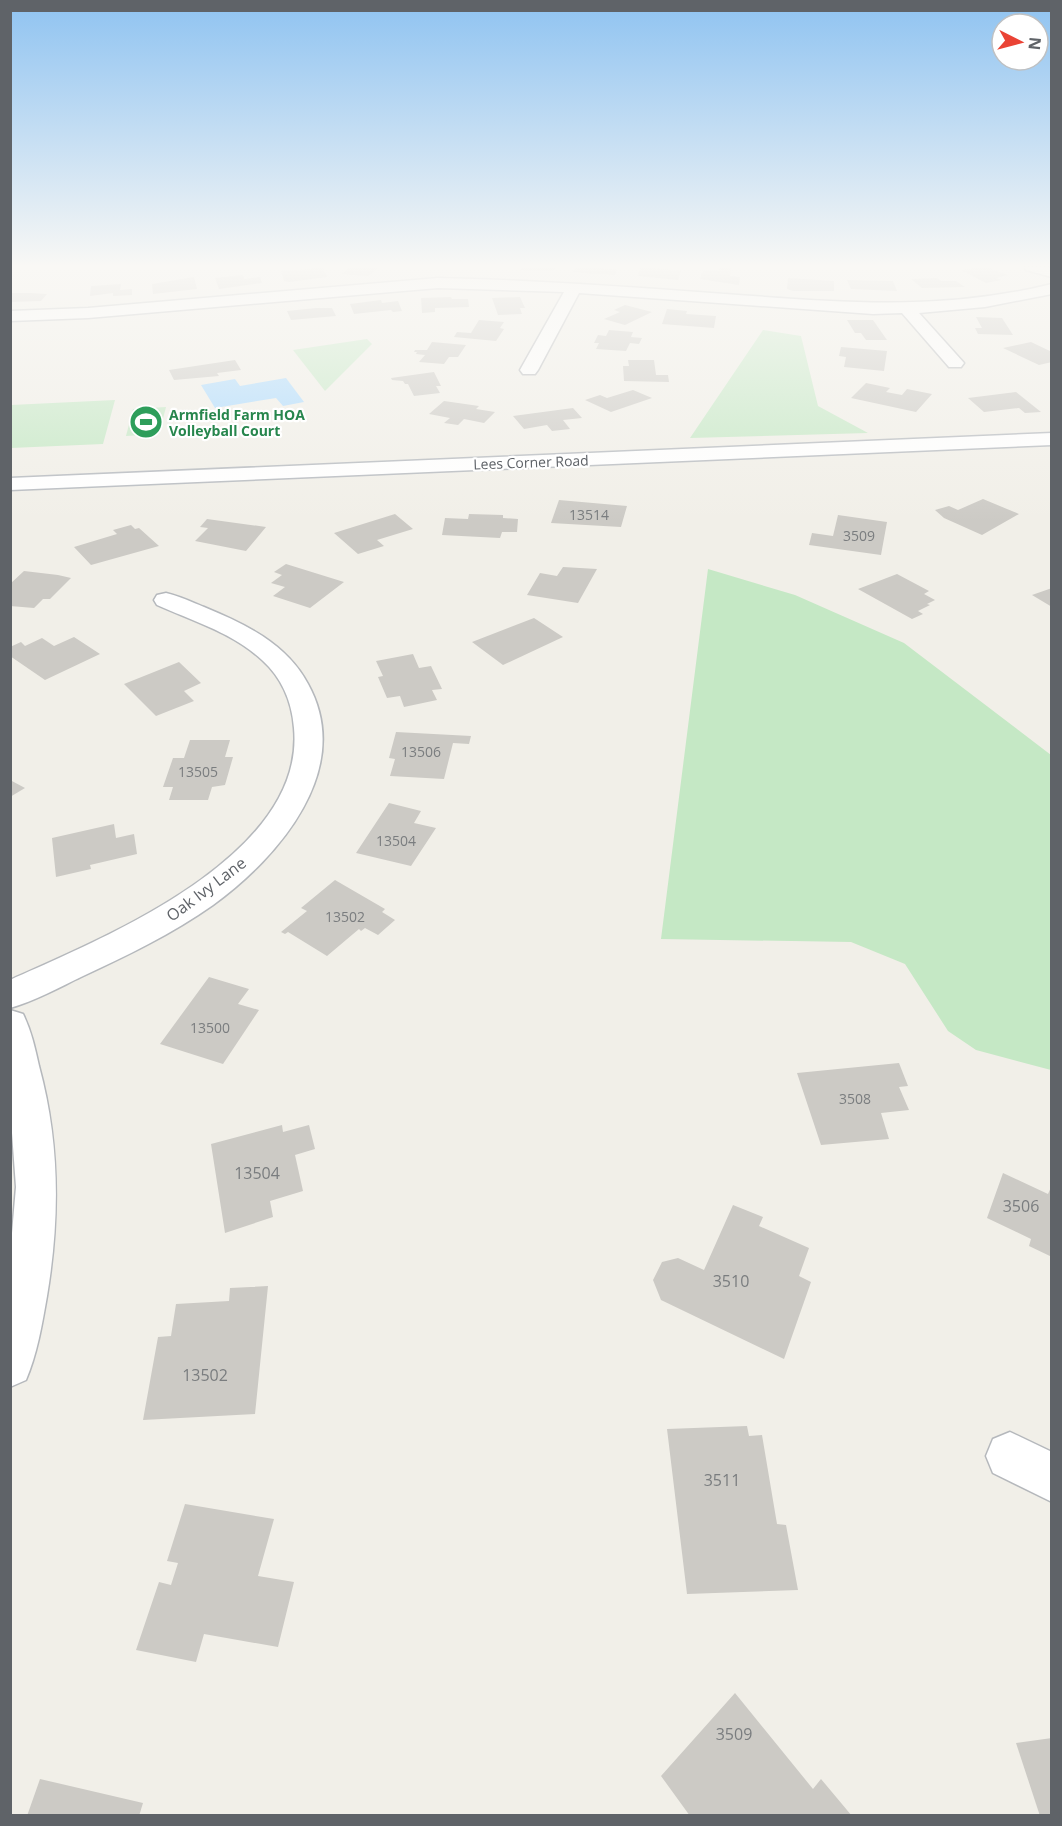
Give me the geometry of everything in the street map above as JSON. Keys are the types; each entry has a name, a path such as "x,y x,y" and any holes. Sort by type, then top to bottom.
{"street":[{"path":"529,370 539,352"},
{"path":"945,352 955,363"},
{"name":"Lees Corner Road","path":"10,484 1052,439"},
{"name":"Oak Ivy Lane","path":"10,995 138,934 205,894 251,855 279,823 298,791 308,760 310,745 308,717 300,693 287,671 271,653 254,642 166,600"},
{"path":"10,1024 33,1126 37,1176 36,1229 29,1281 10,1364"},
{"path":"1010,1456 1052,1478"}],"green space":[{"path":"295,352 364,352 325,391"},
{"path":"748,352 805,352 818,406 868,433 690,438"},
{"path":"115,400 103,444 11,448 11,405"},
{"name":"Armfield Farm HOA Volleyball Court","path":"166,407 159,434 126,436 133,409"},
{"path":"708,569 795,595 904,643 1051,755 1051,1070 976,1050 948,1031 905,964 851,942 661,939"}],"water":[{"path":"286,378 304,402 283,406 276,398 215,408 201,385 235,379 240,386"}],"building":[{"path":"461,352 458,357 449,357 444,364 419,362 425,355 416,354"},
{"path":"840,352 887,352 884,371 844,367 846,357 839,356"},
{"path":"1012,352 1052,352 1052,362 1039,365"},
{"path":"235,360 241,370 217,373 219,376 174,380 169,370"},
{"path":"628,360 654,360 656,375 668,375 669,382 624,381 623,366 629,366"},
{"path":"434,372 441,386 436,386 440,393 414,396 408,384 391,378"},
{"path":"866,383 890,388 886,392 902,395 907,389 932,394 916,412 851,398"},
{"path":"633,390 652,398 611,412 585,400 600,395 607,398"},
{"path":"1016,392 1041,412 1025,413 1019,408 984,412 968,398"},
{"path":"444,401 479,406 476,409 495,412 484,423 464,419 458,425 444,423 450,418 429,414"},
{"path":"573,408 582,418 563,420 570,429 552,431 547,425 524,429 513,416"},
{"path":"983,499 1019,514 982,535 944,518 935,510 949,506 958,510"},
{"path":"559,500 627,506 621,527 551,523"},
{"path":"395,514 413,529 377,540 384,546 358,554 334,533"},
{"path":"469,514 503,515 503,518 518,519 517,532 502,532 500,538 442,535 445,518 468,519"},
{"path":"838,515 887,522 881,555 809,545 812,533 833,536"},
{"path":"207,519 266,527 246,551 195,541 208,528 200,527"},
{"path":"131,525 135,529 139,528 159,546 91,565 74,547 117,534 113,530"},
{"path":"286,564 344,582 310,608 273,596 285,587 271,583 282,575 274,572"},
{"path":"563,567 597,569 578,603 527,595 540,573 557,576"},
{"path":"24,571 71,578 50,599 43,599 34,608 10,606 10,584"},
{"path":"897,574 929,591 924,594 935,600 918,611 923,614 912,619 858,589"},
{"path":"1052,588 1052,607 1032,595"},
{"path":"534,618 563,637 503,665 472,642"},
{"path":"74,637 100,654 45,680 10,656 10,647 21,642 25,646 42,638 54,646"},
{"path":"413,654 419,668 431,666 442,689 432,690 437,700 404,707 400,696 387,698 378,677 383,676 376,661"},
{"path":"179,662 201,683 184,691 194,701 156,716 124,684"},
{"path":"396,732 471,736 469,744 453,743 444,779 390,776 395,759 389,758"},
{"path":"190,740 230,740 225,757 233,757 225,785 212,787 208,800 169,800 173,787 163,787 173,758 184,758"},
{"path":"10,780 25,788 10,797"},
{"path":"389,803 421,811 414,823 436,828 411,866 356,853"},
{"path":"114,824 116,838 134,834 137,854 90,865 91,869 56,877 52,838"},
{"path":"335,880 385,909 382,912 395,920 378,935 365,928 361,931 359,929 327,956 288,932 285,934 281,932 307,911 301,908"},
{"path":"209,977 249,989 238,1004 259,1010 223,1064 160,1044"},
{"path":"899,1063 908,1086 899,1087 909,1110 881,1113 889,1139 821,1145 797,1073"},
{"path":"282,1125 283,1132 309,1125 315,1149 295,1155 303,1191 270,1201 273,1217 225,1233 211,1144"},
{"path":"1003,1173 1048,1194 1052,1185 1052,1257 1029,1246 1031,1239 987,1218"},
{"path":"733,1205 763,1217 759,1226 809,1248 799,1276 811,1282 784,1359 661,1300 653,1280 662,1262 678,1258 704,1270"},
{"path":"268,1286 255,1414 143,1420 158,1337 171,1336 176,1304 229,1301 230,1288"},
{"path":"747,1426 749,1436 762,1435 777,1524 786,1525 798,1590 687,1594 667,1429"},
{"path":"185,1504 274,1519 258,1576 294,1582 278,1647 204,1634 196,1662 136,1650 159,1582 171,1585 178,1563 167,1561"},
{"path":"735,1693 813,1789 821,1779 852,1816 690,1816 661,1776"},
{"path":"1052,1738 1052,1816 1040,1816 1016,1743"},
{"path":"40,1779 143,1803 139,1816 27,1816"}],"place":[{"name":"Armfield Farm HOA Volleyball Court","path":"146,422"}]}
